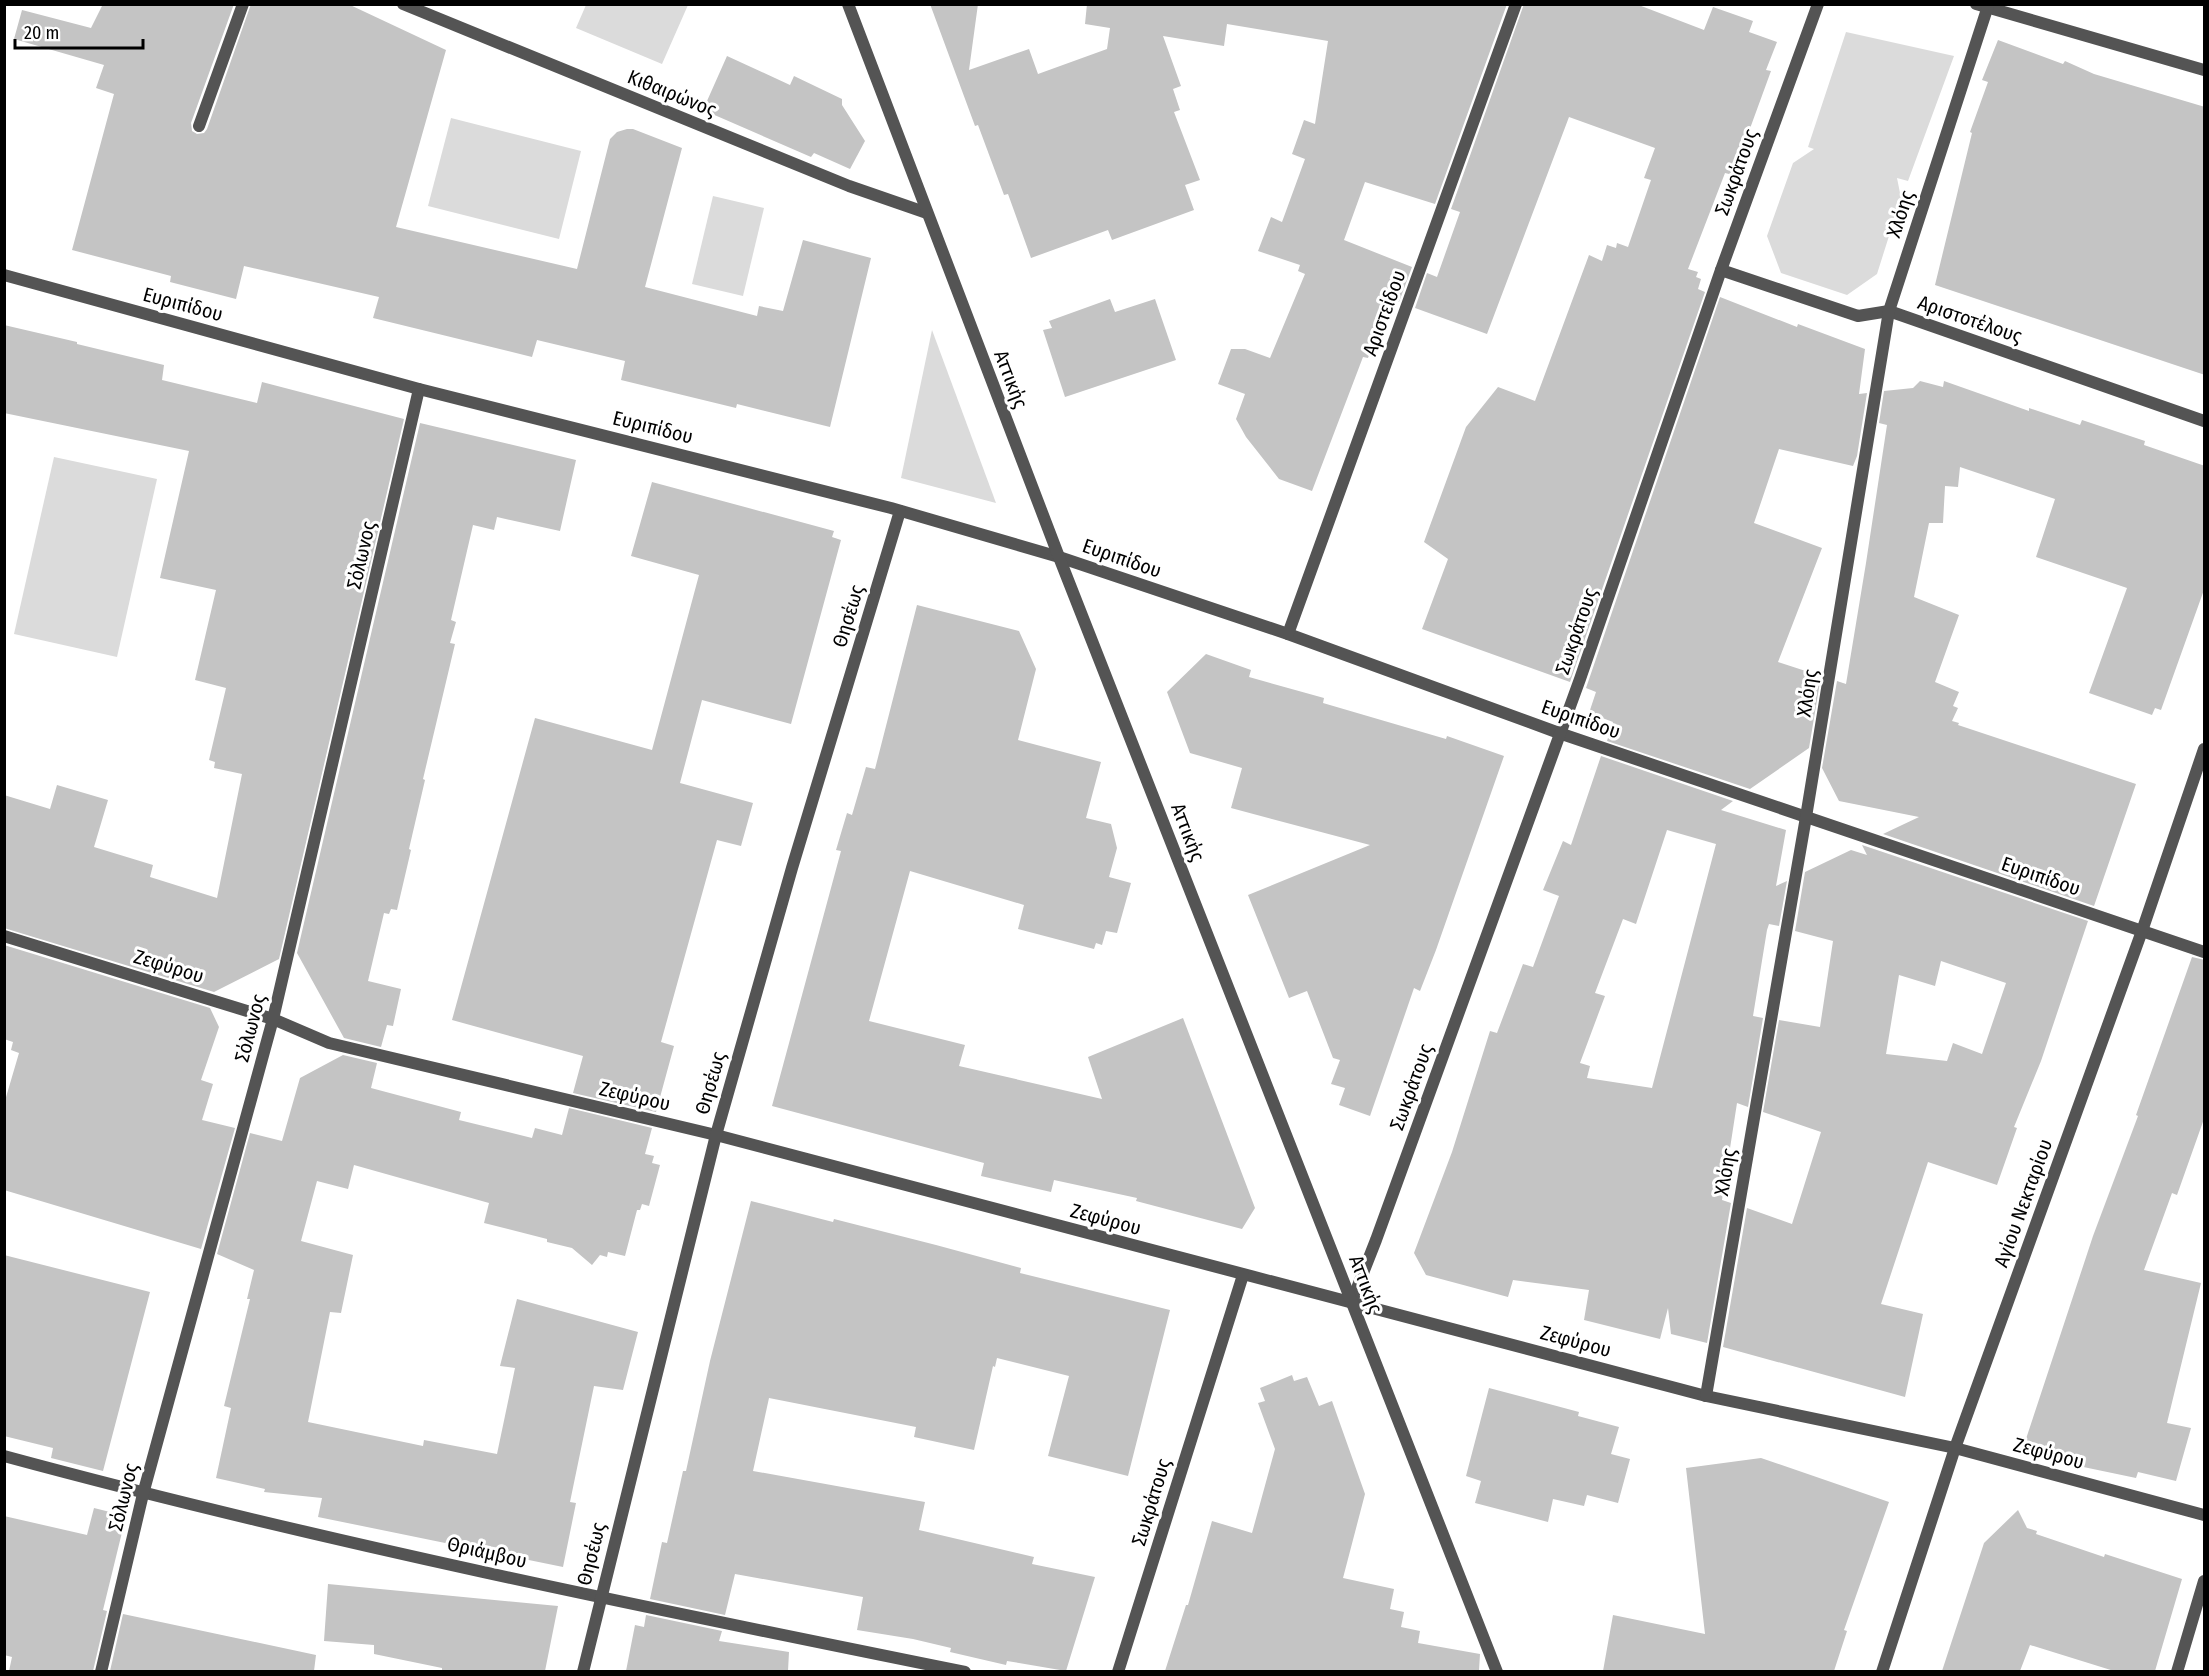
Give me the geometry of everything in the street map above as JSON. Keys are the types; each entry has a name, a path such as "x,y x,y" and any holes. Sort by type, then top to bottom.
{"street":[{"path":"199,126 243,4"},
{"name":"Κιθαιρώνος","path":"403,4 838,182 927,213"},
{"name":"Αττικής","path":"848,4 1059,557 1497,1671"},
{"name":"Αριστείδου","path":"1288,634 1516,4"},
{"name":"Σωκράτους","path":"1352,1301 1584,668 1721,270 1818,4"},
{"path":"1982,5 2205,70"},
{"name":"Χλόης","path":"1706,1396 1806,818 1889,311 1982,5"},
{"name":"Αριστοτέλους","path":"1721,270 1858,316 1889,311 2205,421"},
{"name":"Ευριπίδου","path":"4,275 419,389 900,511 1059,557 1288,634 1559,733 2205,952"},
{"name":"Σόλωνος","path":"101,1671 143,1494 273,1019 419,389"},
{"name":"Θησέως","path":"583,1671 716,1135 789,879 900,511"},
{"name":"Αγίου Νεκταρίου","path":"1882,1671 1955,1448 2142,931 2205,749"},
{"name":"Ζεφύρου","path":"4,936 273,1019 329,1043 716,1135 1706,1396 1955,1448 2205,1515"},
{"name":"Σωκράτους","path":"1118,1671 1243,1275"},
{"name":"Θριάμβου","path":"4,1456 143,1494 600,1598 965,1671"},
{"path":"2177,1671 2205,1581"}],"shaded area":[{"path":"586,4 688,5 662,64 576,28"},
{"path":"1846,32 1954,56 1908,181 1897,178 1901,198 1877,274 1847,295 1781,273 1767,236 1793,163 1814,149 1808,147"},
{"path":"451,118 581,151 559,239 428,206"},
{"path":"713,196 764,208 743,296 692,284"},
{"path":"932,330 996,503 901,478"},
{"path":"54,457 157,479 117,657 14,634"}],"building":[{"path":"103,4 234,4 191,123 192,131 197,134 204,133 207,129 251,4 348,4 446,50 396,227 577,269 610,139 617,132 633,129 682,148 645,287 757,316 759,306 783,311 803,240 871,258 830,427 737,404 736,408 621,380 625,361 537,340 532,357 373,318 379,297 244,266 236,299 170,282 171,276 72,250 114,94 96,88 104,65 14,39 22,10 91,28"},
{"path":"930,4 978,4 969,70 1029,49 1038,74 1107,49 1110,28 1085,24 1087,4 1507,4 1435,204 1365,182 1344,240 1412,267 1399,302 1389,299 1368,358 1363,357 1312,491 1279,479 1246,437 1236,419 1245,394 1218,384 1231,349 1245,349 1270,358 1305,274 1298,271 1300,265 1258,251 1271,217 1282,222 1305,159 1292,154 1304,120 1315,124 1328,41 1227,24 1224,46 1163,36 1181,86 1173,89 1180,110 1174,112 1200,180 1185,185 1194,210 1112,240 1108,230 1031,258 1008,194 1004,195 978,125 975,126"},
{"path":"1524,4 1636,4 1704,30 1713,7 1753,21 1749,32 1777,42 1766,70 1771,71 1733,175 1725,173 1688,269 1698,272 1696,277 1701,279 1698,289 1705,292 1570,682 1422,629 1448,559 1424,542 1466,427 1498,387 1535,401 1589,255 1602,261 1607,245 1616,248 1617,243 1628,247 1651,180 1644,178 1655,148 1569,117 1487,334 1415,308 1427,273 1437,277 1460,212 1451,209"},
{"path":"1998,40 2063,64 2065,61 2094,74 2205,107 2205,375 1935,285 1972,133 1970,132 1988,82 1982,80"},
{"path":"727,56 790,85 794,76 842,99 842,105 865,141 850,169 814,153 811,157 703,110"},
{"path":"1720,297 1797,327 1798,324 1865,349 1859,394 1867,393 1857,456 1853,466 1779,449 1754,523 1822,548 1778,662 1821,676 1809,748 1750,789 1607,741 1613,722 1589,713 1596,692 1586,688"},
{"path":"1110,299 1115,312 1155,299 1176,360 1065,397 1043,330 1052,328 1049,321"},
{"path":"4,325 164,365 162,380 257,403 262,382 404,419 279,959 214,992 4,928 4,795 50,809 57,785 108,800 94,847 153,865 150,877 217,898 242,774 214,768 215,762 209,760 226,688 195,680 216,590 160,578 189,451 4,413"},
{"path":"1920,381 1943,387 1944,381 2029,411 2029,408 2080,425 2082,420 2145,441 2144,445 2205,466 2205,587 2161,710 2155,708 2152,715 2089,693 2127,588 2036,557 2055,499 1960,467 1958,487 1945,486 1943,523 1929,523 1914,597 1959,615 1935,682 1959,692 1953,706 1958,708 1952,721 1959,723 1958,725 2136,784 2094,906 1883,834 1919,817 1839,801 1822,768 1837,681 1846,684 1866,563 1887,425 1879,423 1884,391 1913,388"},
{"path":"420,423 576,460 560,531 497,517 494,530 473,525 451,620 456,622 450,643 455,644 423,779 425,780 409,849 411,850 397,910 391,909 389,914 384,913 368,981 401,989 393,1026 387,1025 381,1047 344,1038 297,953"},
{"path":"652,482 834,531 832,537 841,540 791,724 702,700 680,783 753,803 741,846 717,840 661,1042 674,1046 656,1112 573,1093 583,1056 452,1020 535,718 652,750 699,575 631,556"},
{"path":"917,605 1019,631 1036,669 1018,740 1101,762 1086,818 1111,824 1117,848 1109,877 1131,883 1117,933 1106,931 1102,945 1096,943 1094,949 1018,929 1024,905 910,871 869,1021 965,1045 959,1066 1102,1099 1088,1057 1183,1018 1255,1208 1242,1229 1136,1201 1137,1198 1054,1180 1051,1192 981,1176 984,1163 772,1106 841,851 836,850 847,813 852,815 866,767 875,769"},
{"path":"1206,654 1251,670 1249,677 1324,698 1323,703 1446,739 1447,736 1504,756 1436,950 1420,991 1414,988 1370,1116 1339,1105 1345,1088 1331,1084 1340,1060 1333,1058 1307,991 1289,998 1248,895 1370,845 1231,808 1242,768 1190,753 1167,692"},
{"path":"1601,756 1733,801 1721,810 1786,830 1776,886 1787,881 1779,926 1769,924 1767,930 1753,1016 1763,1018 1748,1107 1737,1103 1722,1200 1731,1203 1707,1343 1671,1334 1668,1308 1660,1339 1584,1320 1589,1290 1513,1280 1508,1297 1426,1275 1414,1253 1452,1152 1490,1031 1497,1033 1523,964 1533,967 1559,896 1543,890 1563,841 1571,845","holes":["1667,830 1716,844 1652,1088 1587,1078 1590,1066 1580,1063 1605,996 1595,993 1623,919 1636,924"]},
{"path":"1862,845 2088,921 2041,1061 2014,1127 2017,1128 1997,1185 1928,1162 1881,1304 1923,1314 1905,1397 1723,1347 1747,1208 1792,1224 1821,1132 1763,1112 1779,1020 1820,1027 1833,941 1795,931 1805,872 1851,850 1867,855","holes":["1941,961 2006,983 1982,1054 1953,1043 1947,1061 1886,1054 1899,975 1935,986"]},
{"path":"4,945 210,1008 219,1027 201,1080 213,1084 202,1120 235,1128 201,1249 4,1190 4,1104 19,1053 11,1050 13,1042 4,1039"},
{"path":"2192,957 2205,960 2205,1116 2177,1195 2172,1193 2144,1270 2201,1283 2167,1423 2191,1428 2176,1481 2138,1472 2136,1478 2021,1454 2093,1236 2138,1116 2136,1115"},
{"path":"343,1055 377,1063 371,1088 461,1112 459,1120 532,1138 535,1128 562,1135 569,1108 652,1128 645,1154 654,1156 652,1163 660,1165 649,1206 642,1204 640,1210 637,1210 625,1256 608,1252 607,1257 600,1255 592,1265 572,1248 547,1242 547,1239 484,1223 489,1203 354,1165 348,1189 317,1181 301,1241 353,1255 341,1313 330,1312 308,1422 423,1446 424,1440 497,1454 515,1368 500,1366 517,1299 638,1332 623,1390 594,1386 570,1502 576,1503 563,1567 318,1517 322,1498 264,1492 265,1489 216,1478 231,1408 224,1406 250,1299 247,1299 254,1270 217,1254 250,1133 282,1141 300,1078"},
{"path":"751,1201 936,1245 1021,1268 1020,1273 1170,1310 1128,1476 1048,1456 1069,1376 997,1358 995,1367 993,1366 974,1450 914,1437 916,1427 769,1398 753,1471 925,1502 919,1530 1034,1557 1032,1564 1095,1577 1066,1671 1007,1661 1006,1665 950,1652 951,1648 913,1639 857,1630 863,1597 735,1574 725,1615 650,1599 662,1542 667,1543 683,1471 686,1471 710,1361"},
{"path":"4,1255 150,1292 103,1471 51,1458 53,1448 4,1436"},
{"path":"1292,1375 1294,1381 1307,1377 1319,1406 1332,1401 1365,1494 1343,1578 1394,1589 1390,1609 1404,1612 1401,1627 1420,1631 1418,1643 1480,1654 1479,1671 1165,1671 1186,1605 1188,1605 1212,1521 1252,1533 1275,1449 1258,1403 1265,1401 1260,1388"},
{"path":"1489,1388 1579,1412 1578,1416 1619,1427 1611,1454 1630,1459 1618,1503 1587,1495 1584,1506 1553,1499 1548,1522 1475,1503 1481,1481 1466,1476"},
{"path":"1761,1458 1889,1502 1844,1630 1847,1631 1834,1671 1603,1671 1613,1615 1705,1634 1686,1468"},
{"path":"94,1508 126,1516 103,1610 107,1611 93,1671 9,1671 12,1657 4,1655 4,1516 87,1535"},
{"path":"2018,1510 2027,1528 2037,1531 2036,1534 2104,1557 2105,1554 2182,1579 2155,1671 2114,1671 2030,1645 2020,1671 1942,1671 1984,1543"},
{"path":"328,1584 558,1606 545,1671 442,1671 442,1668 374,1654 374,1645 324,1641"},
{"path":"123,1614 316,1655 314,1671 110,1671"},
{"path":"646,1615 722,1631 719,1641 789,1652 788,1671 626,1671 635,1625 644,1627"}]}
